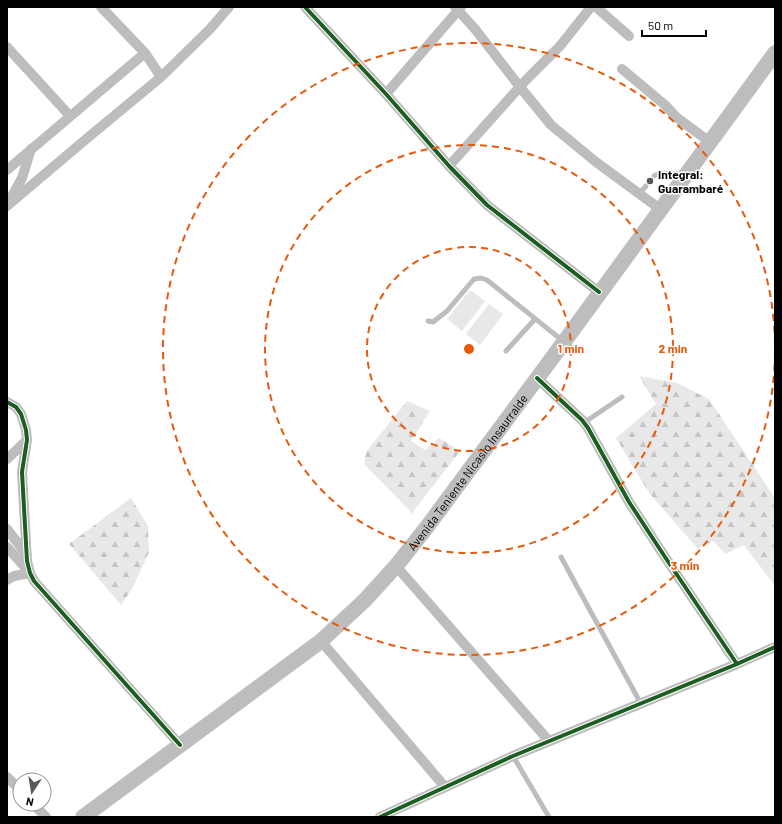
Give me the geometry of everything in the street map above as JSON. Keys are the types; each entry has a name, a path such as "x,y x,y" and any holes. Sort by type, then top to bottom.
{"main road":[{"name":"Avenida Teniente Nicasio Insaurralde","path":"83,817 321,641 365,600 396,566 564,342 599,292 775,53"}],"street":[{"path":"101,7 144,53 161,77"},
{"path":"7,206 161,77 210,29 228,7"},
{"path":"305,7 487,205 599,292"},
{"path":"450,166 520,87 560,46 591,7"},
{"path":"596,7 629,36"},
{"path":"386,94 458,8 551,125 596,162 642,190 660,209"},
{"path":"7,47 70,116"},
{"path":"7,170 144,53"},
{"path":"622,68 665,105 676,117 710,142"},
{"path":"7,206 22,178 32,149"},
{"path":"537,378 588,428 629,502 737,664"},
{"path":"7,402 16,407 21,414 26,430 27,440 22,472 27,555 30,573"},
{"path":"7,459 27,440"},
{"path":"7,529 27,555"},
{"path":"7,547 67,619 180,745"},
{"path":"396,566 549,741"},
{"path":"7,580 14,576 30,573"},
{"path":"321,641 444,787"},
{"path":"380,817 513,756 642,704 775,647"}],"lane":[{"path":"654,176 657,174 686,175"},
{"path":"428,321 433,322 447,311 474,280 481,278 487,280 564,342"},
{"path":"506,351 535,319"},
{"path":"585,424 588,420 622,397"},
{"path":"561,557 642,704"},
{"path":"513,756 549,817"}],"green space":[{"path":"470,290 485,301 462,331 447,319"},
{"path":"489,304 503,314 480,345 466,334"},
{"path":"639,376 677,383 709,399 775,498 775,586 744,545 725,554 713,541 698,549 649,493 616,438 656,404"},
{"path":"407,401 430,411 411,441 425,450 439,438 460,451 412,513 364,464 366,452"},
{"path":"131,498 148,526 149,552 132,589 121,605 69,544"}],"cycle path":[{"path":"305,7 386,94 449,166 487,205 599,292"},
{"path":"537,378 582,420 588,428 629,502 737,664"},
{"path":"7,402 16,407 21,414 26,430 27,440 22,472 27,561 34,581 180,745"},
{"path":"380,817 513,756 775,647"}],"place":[{"name":"Integral: Guarambaré","path":"650,181"}]}
